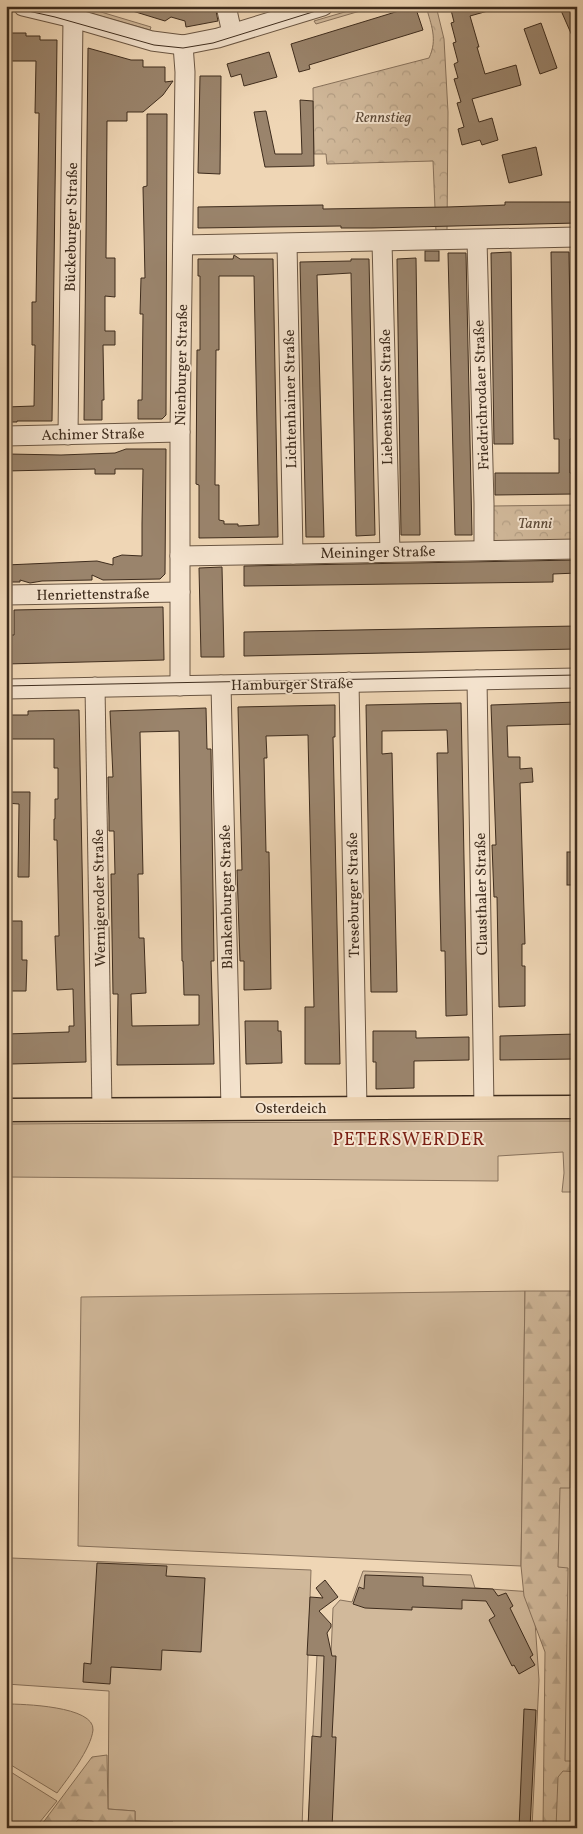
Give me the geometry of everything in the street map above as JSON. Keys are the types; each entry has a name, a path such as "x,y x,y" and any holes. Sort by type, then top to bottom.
{"main road":[{"name":"Osterdeich","path":"6,1110 577,1107"}],"street":[{"path":"23,6 73,18 152,41 183,45 205,41 314,7"},
{"path":"226,6 232,33"},
{"name":"Bückeburger Straße","path":"68,435 73,18"},
{"name":"Nienburger Straße","path":"180,686 180,432 185,72 183,45"},
{"path":"183,245 577,237"},
{"name":"Friedrichrodaer Straße","path":"477,240 484,550"},
{"name":"Liebensteiner Straße","path":"382,242 390,552"},
{"name":"Lichtenhainer Straße","path":"287,244 293,554"},
{"name":"Achimer Straße","path":"6,436 180,432"},
{"name":"Meininger Straße","path":"180,556 577,549"},
{"name":"Henriettenstraße","path":"6,595 180,592"},
{"name":"Hamburger Straße","path":"6,689 577,678"},
{"name":"Clausthaler Straße","path":"477,680 484,1107"},
{"name":"Treseburger Straße","path":"349,682 357,1108"},
{"name":"Blankenburger Straße","path":"221,685 230,1108"},
{"name":"Wernigeroder Straße","path":"95,687 102,1110"}],"green space":[{"path":"65,6 81,6 151,27 150,30"},
{"path":"365,6 377,6 316,24 314,21"},
{"name":"Rennstieg","path":"426,6 436,6 444,39 448,112 447,232 436,232 433,161 327,164 326,154 314,154 313,88 429,58 432,51 433,38 432,26"},
{"name":"Tanni","path":"577,505 577,540 493,542 492,506"},
{"path":"577,1121 577,1192 562,1192 564,1173 563,1152 498,1156 498,1181 6,1177 6,1124"},
{"path":"525,1291 521,1566 78,1546 81,1297"},
{"path":"525,1291 573,1291 570,1488 560,1488 558,1567 568,1568 565,1761 577,1761 577,1772 563,1771 558,1777 556,1828 543,1828 545,1652 524,1596 521,1566"},
{"path":"573,1291 577,1291 577,1828 547,1828 558,1306"},
{"path":"11,1558 311,1570 302,1828 173,1828 173,1822 135,1821 135,1811 108,1809 109,1691 6,1684 6,1629"},
{"path":"363,1571 471,1575 475,1588 533,1592 539,1680 532,1828 308,1828 317,1655 331,1655 333,1608 340,1600 352,1602"},
{"path":"6,1704 41,1706 71,1711 90,1722 93,1730 88,1746 57,1793 6,1762"},
{"path":"107,1755 108,1809 135,1811 135,1821 173,1822 173,1828 103,1828 92,1821 78,1820 71,1828 39,1828 92,1757"},
{"path":"6,1769 57,1801 35,1828 6,1828"},
{"path":"78,1820 92,1821 103,1828 71,1828"}],"building":[{"path":"127,6 215,6 218,21 186,27 185,21 171,17 165,21 126,9"},
{"path":"415,6 423,30 309,65 310,69 299,72 291,44"},
{"path":"450,6 495,6 495,9 470,16 485,74 516,65 521,85 472,99 479,122 492,118 498,140 482,145 480,140 462,145 458,129 464,127 457,103 461,102 454,79 458,78 454,64 458,62 453,43 456,42 451,23 454,22"},
{"path":"559,6 577,6 577,47"},
{"path":"541,23 557,68 540,74 524,29"},
{"path":"6,33 26,33 26,36 40,36 40,40 57,40 52,421 6,422 6,407 34,406 35,345 32,345 32,302 36,302 39,113 35,113 36,61 6,61"},
{"path":"88,48 131,60 143,60 143,67 165,67 165,82 173,81 163,95 143,112 127,112 127,121 107,121 106,258 115,258 115,297 105,296 105,331 115,331 115,345 103,345 104,400 102,400 102,420 84,420"},
{"path":"269,52 277,77 244,86 241,74 231,77 227,64"},
{"path":"200,76 221,76 220,174 198,173"},
{"path":"300,100 313,101 314,166 265,167 254,112 266,111 275,154 302,154"},
{"path":"147,114 167,114 166,415 162,419 138,419 138,400 142,400 143,314 140,314 141,278 145,278 143,187 147,186"},
{"path":"536,147 542,175 509,183 502,155"},
{"path":"505,202 577,202 577,223 372,228 341,228 341,226 198,228 198,207 323,205 323,209 447,207 505,205"},
{"path":"425,251 439,251 439,261 425,261"},
{"path":"511,252 513,444 494,444 491,253"},
{"path":"551,252 569,252 572,439 570,439 570,473 574,473 574,494 495,495 495,473 559,473 559,439 554,439"},
{"path":"448,253 466,253 472,535 455,535"},
{"path":"234,255 240,259 273,259 278,537 199,538 199,485 196,484 197,350 200,350 200,276 198,276 198,259 233,259","holes":["219,276 254,276 259,525 238,526 238,524 224,524 224,521 219,520 219,485 215,485 216,350 219,350"]},
{"path":"416,258 420,535 401,535 397,259"},
{"path":"351,259 369,259 375,535 356,536 351,273 317,275 324,537 306,537 300,262 351,261"},
{"path":"126,449 166,449 165,574 160,579 103,580 92,575 92,580 30,583 20,580 20,582 6,582 6,565 97,561 113,565 113,558 122,555 142,556 143,469 115,469 115,474 95,474 95,469 6,471 8,454 115,453"},
{"path":"577,560 577,573 553,574 553,582 244,586 244,566"},
{"path":"222,567 224,657 201,657 199,568"},
{"path":"163,607 164,660 6,664 6,635 14,635 14,610"},
{"path":"577,626 577,649 244,656 244,632"},
{"path":"577,702 577,724 507,726 508,757 520,757 520,769 532,768 533,782 520,783 525,944 522,944 522,966 525,966 525,1006 499,1007 497,897 494,897 492,845 496,845 491,705"},
{"path":"461,703 467,1015 446,1016 445,951 441,951 437,753 448,753 447,730 382,731 382,754 392,753 397,992 371,992 366,705"},
{"path":"335,705 335,737 333,737 340,1064 305,1064 305,1007 314,1007 308,735 266,736 267,758 264,758 266,852 269,852 271,989 244,990 244,961 240,961 237,870 242,870 238,707"},
{"path":"206,708 207,749 211,749 214,961 211,961 214,1064 117,1065 118,994 113,994 111,874 115,874 114,831 109,831 108,777 113,777 110,711","holes":["179,731 184,995 199,995 199,1025 132,1026 131,994 146,993 144,938 139,938 138,874 143,874 140,732"]},
{"path":"79,710 86,1062 11,1064 11,1061 6,1061 6,1034 69,1032 69,1026 74,1026 73,989 57,990 55,936 59,936 57,840 54,840 54,819 55,799 58,799 58,768 54,768 54,739 6,739 6,715 28,715 28,711"},
{"path":"6,792 30,792 29,877 18,877 19,804 6,803"},
{"path":"567,852 577,852 577,885 567,885"},
{"path":"6,921 22,921 22,960 27,960 26,991 6,991"},
{"path":"245,1021 278,1021 278,1031 281,1031 282,1063 246,1064"},
{"path":"373,1031 416,1031 416,1038 469,1037 469,1060 414,1061 414,1088 376,1089 376,1062 373,1062"},
{"path":"577,1034 577,1059 500,1060 500,1036"},
{"path":"97,1563 167,1566 166,1576 205,1578 201,1652 162,1650 161,1670 111,1667 110,1684 83,1682 84,1663 91,1664"},
{"path":"365,1575 423,1577 423,1586 493,1589 498,1596 506,1593 513,1606 510,1608 533,1655 530,1657 535,1665 519,1674 514,1665 512,1666 489,1620 495,1616 486,1601 462,1600 462,1609 412,1607 412,1610 365,1608 353,1604 359,1587 364,1589"},
{"path":"325,1580 338,1597 319,1611 331,1624 327,1633 332,1656 336,1656 332,1737 336,1737 332,1828 308,1828 312,1736 321,1737 324,1656 307,1655 310,1597 323,1598 316,1588"},
{"path":"524,1709 536,1710 530,1828 519,1828"}],"tram line":[{"path":"6,6 55,17 154,45 183,48 213,43 332,6"},
{"path":"6,686 577,675"}],"district":[{"name":"PETERSWERDER","path":"409,1139"}]}
